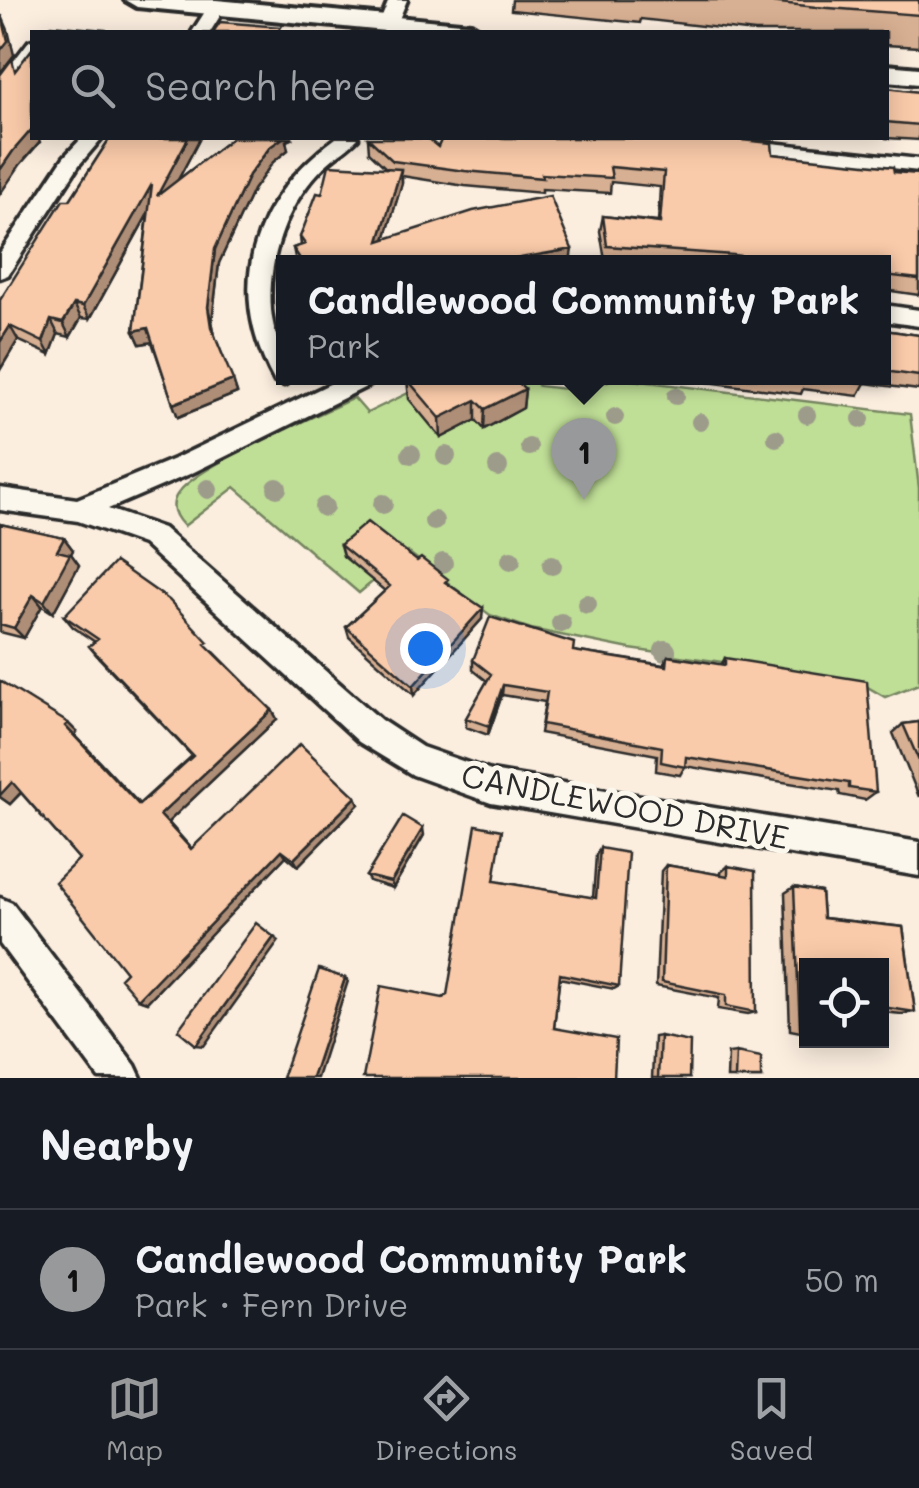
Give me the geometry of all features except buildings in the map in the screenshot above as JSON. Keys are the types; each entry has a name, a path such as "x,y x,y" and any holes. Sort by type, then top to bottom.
{"street":[{"path":"137,0 216,8 393,12 464,30"},
{"path":"201,30 216,8"},
{"path":"889,73 919,76"},
{"path":"0,270 71,161 90,140"},
{"path":"276,363 260,322 260,270 296,181 320,156 345,140"},
{"path":"693,140 919,165"},
{"path":"891,314 919,318"},
{"path":"291,385 306,406"},
{"path":"78,510 183,466 350,385"},
{"name":"CANDLEWOOD DRIVE","path":"0,500 78,510 154,536 370,731 414,759 453,776 510,790 919,858"},
{"path":"0,915 122,1078"}],"lane":[{"path":"0,85 30,46"}],"green space":[{"path":"425,385 538,385 584,391 598,385 672,385 910,414 919,488 919,684 885,697 857,681 630,649 531,629 490,615 408,552 359,593 235,487 184,526 175,514 174,501 179,492 234,455 354,398 367,413"}],"place":[{"name":"Candlewood Community Park","path":"584,500"}]}
